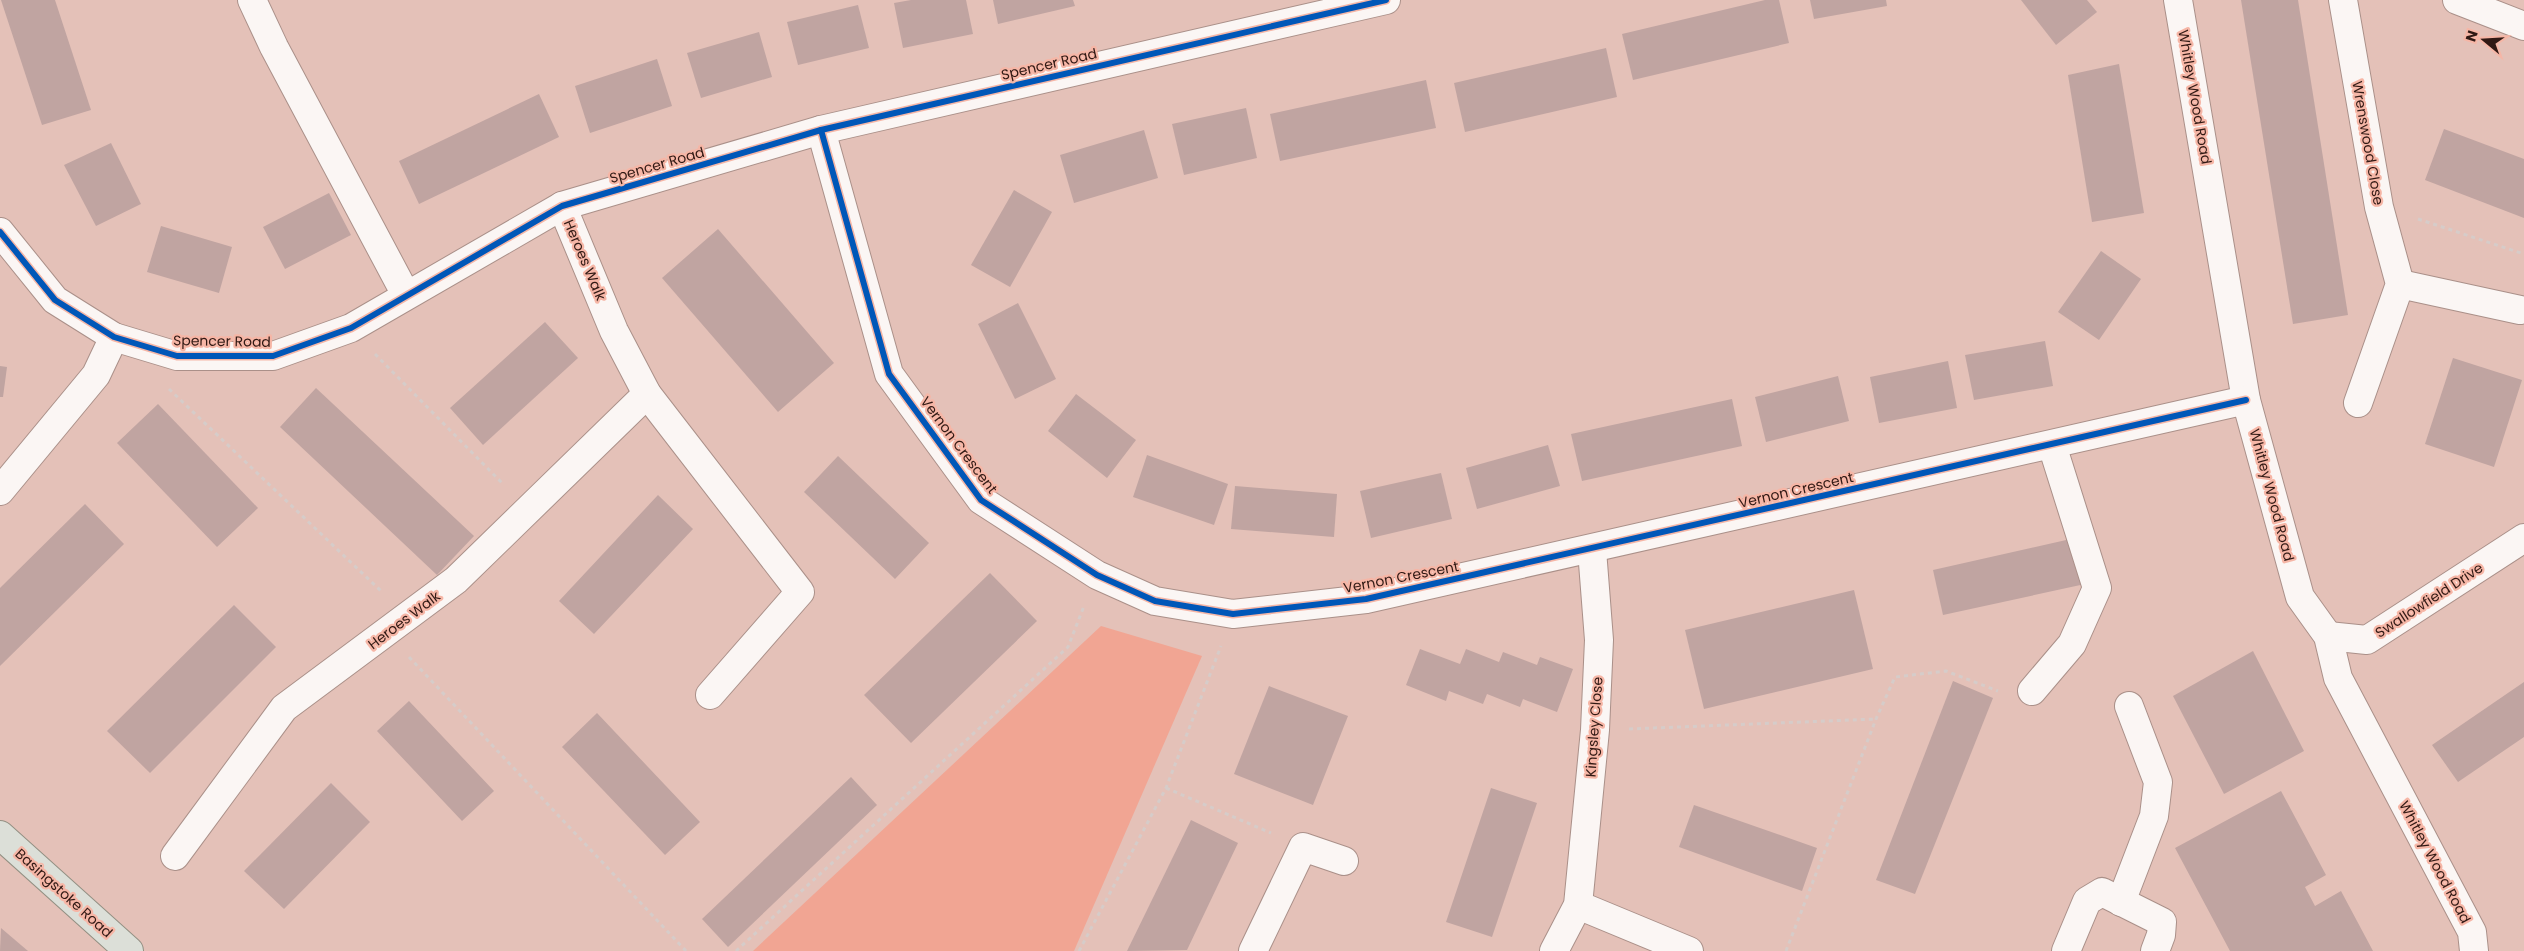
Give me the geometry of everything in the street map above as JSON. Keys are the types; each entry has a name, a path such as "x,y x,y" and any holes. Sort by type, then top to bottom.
{"main road":[{"name":"Basingstoke Road","path":"0,834 129,951"}],"street":[{"path":"252,0 274,47 406,295"},
{"name":"Spencer Road","path":"0,232 55,300 114,337 177,356 274,356 350,328 562,206 821,130 1386,0"},
{"name":"Whitley Wood Road","path":"2178,0 2246,400 2300,597 2328,636 2338,678 2472,932 2474,951"},
{"name":"Wrenswood Close","path":"2343,0 2379,206 2400,284"},
{"path":"2456,0 2524,26"},
{"name":"Vernon Crescent","path":"821,130 889,374 982,500 1096,575 1155,601 1234,614 1366,599 1592,550 2246,400"},
{"name":"Heroes Walk","path":"562,206 614,331 647,394 800,592 710,695"},
{"path":"2358,404 2400,284 2520,310"},
{"path":"0,491 96,375 114,337"},
{"name":"Heroes Walk","path":"174,856 284,708 456,580 647,394"},
{"path":"2032,691 2072,644 2097,588 2052,445"},
{"name":"Swallowfield Drive","path":"2328,636 2367,640 2524,538"},
{"name":"Kingsley Close","path":"1554,951 1578,905 1596,730 1599,640 1592,550"},
{"path":"2121,902 2154,816 2158,782 2129,706"},
{"path":"1253,951 1303,847 1344,861"},
{"path":"2066,951 2087,901 2102,892 2162,922 2161,935 2155,951"},
{"path":"1578,905 1689,951"}],"path":[{"path":"2379,206 2524,254"},
{"path":"350,328 528,510"},
{"path":"163,384 408,617"},
{"path":"736,951 1068,647 1096,575"},
{"path":"1079,951 1166,788 1234,614"},
{"path":"386,633 686,951"},
{"path":"1786,951 1876,719 1895,678 1946,671 1993,691 2032,691"},
{"path":"1596,730 1876,719"},
{"path":"1166,788 1303,847"}],"shaded area":[{"path":"1101,626 1202,656 1074,951 753,951"}],"building":[{"path":"1,0 55,0 91,110 42,125"},
{"path":"911,0 966,0 973,34 903,48 894,3"},
{"path":"993,0 1073,0 1075,6 998,24"},
{"path":"1765,0 1779,0 1789,43 1633,80 1622,34"},
{"path":"1810,0 1886,0 1887,6 1814,19"},
{"path":"2021,0 2087,0 2097,12 2056,45"},
{"path":"2241,0 2298,0 2348,315 2293,324"},
{"path":"858,5 869,48 798,65 787,22"},
{"path":"759,32 772,77 701,98 687,53"},
{"path":"1606,48 1617,97 1465,132 1454,83"},
{"path":"657,59 672,106 590,133 575,86"},
{"path":"2119,64 2144,213 2092,222 2068,75"},
{"path":"1426,80 1436,128 1280,161 1270,114"},
{"path":"539,94 559,137 419,204 399,161"},
{"path":"1246,108 1257,158 1184,175 1172,124"},
{"path":"2444,129 2524,159 2524,218 2425,180"},
{"path":"1144,130 1158,178 1074,203 1060,155"},
{"path":"111,143 141,204 96,226 64,165"},
{"path":"1014,190 1052,212 1010,287 971,265"},
{"path":"329,193 351,235 285,269 263,227"},
{"path":"161,226 232,247 219,293 147,272"},
{"path":"718,229 834,363 778,412 662,278"},
{"path":"2101,251 2141,279 2099,340 2058,312"},
{"path":"1018,303 1056,379 1015,399 978,324"},
{"path":"545,322 578,358 483,445 450,408"},
{"path":"2045,341 2053,386 1974,400 1965,355"},
{"path":"2453,358 2522,380 2494,467 2425,444"},
{"path":"1948,361 1957,408 1879,423 1870,377"},
{"path":"0,366 7,367 3,397 0,397"},
{"path":"1838,376 1849,421 1766,442 1755,397"},
{"path":"316,388 474,536 437,575 280,427"},
{"path":"1076,394 1136,440 1107,478 1048,431"},
{"path":"1732,399 1742,446 1582,481 1571,434"},
{"path":"158,404 258,508 217,547 117,443"},
{"path":"1548,445 1560,486 1477,509 1466,468"},
{"path":"1147,455 1228,484 1214,525 1133,497"},
{"path":"838,456 929,543 895,579 804,492"},
{"path":"1441,473 1452,519 1371,538 1360,491"},
{"path":"1235,486 1337,494 1334,537 1231,529"},
{"path":"658,495 693,529 594,634 559,601"},
{"path":"85,504 124,544 0,666 0,588"},
{"path":"2075,538 2085,584 1943,615 1933,570"},
{"path":"990,573 1037,621 911,743 864,695"},
{"path":"1854,590 1873,669 1704,709 1685,630"},
{"path":"234,605 276,647 150,773 107,731"},
{"path":"1420,649 1460,664 1466,649 1499,662 1503,652 1537,665 1540,657 1573,669 1557,712 1523,699 1520,707 1487,694 1483,704 1449,691 1446,701 1406,685"},
{"path":"2253,651 2304,751 2224,794 2173,696"},
{"path":"1953,681 1993,698 1915,894 1876,880"},
{"path":"2524,682 2524,737 2458,782 2432,745"},
{"path":"1269,686 1348,716 1313,805 1234,774"},
{"path":"409,701 494,791 462,821 377,731"},
{"path":"597,713 700,822 665,855 562,747"},
{"path":"851,777 877,805 728,947 702,919"},
{"path":"331,783 370,822 284,909 244,871"},
{"path":"1491,788 1537,803 1492,937 1446,922"},
{"path":"2281,791 2326,875 2305,887 2315,906 2341,891 2373,951 2230,951 2175,848"},
{"path":"1694,805 1817,848 1802,891 1679,847"},
{"path":"1191,820 1238,843 1187,950 1127,951"},
{"path":"1,928 28,951 0,951"}],"cycle path":[{"path":"0,232 55,300 114,337 177,356 273,356 351,328 562,206 821,130 1386,0"},
{"path":"821,130 889,374 981,500 1097,575 1155,601 1233,614 1366,599 2246,400"}]}
